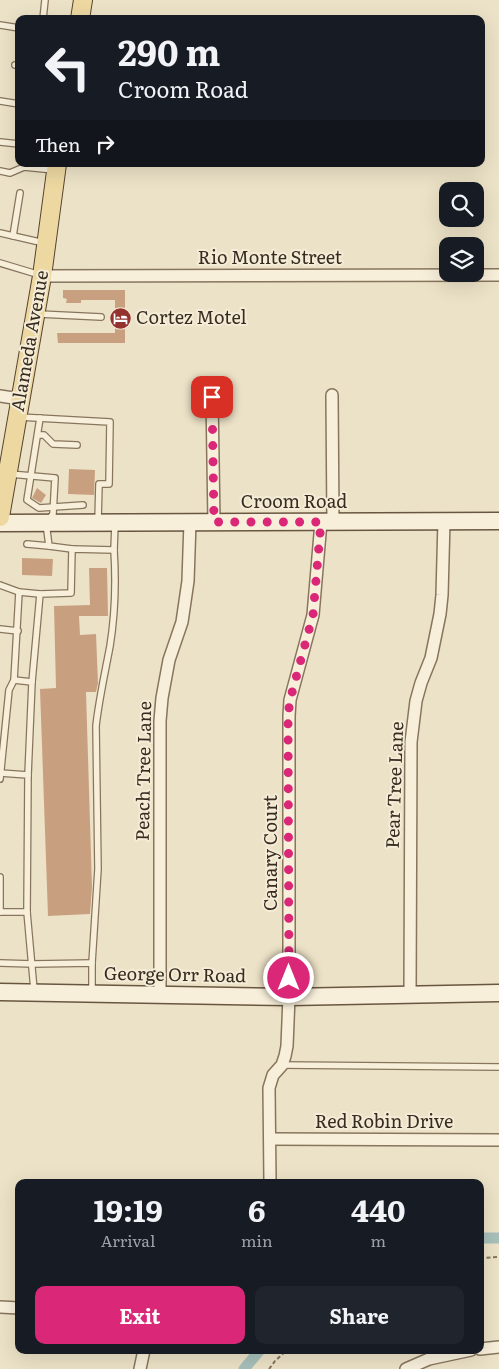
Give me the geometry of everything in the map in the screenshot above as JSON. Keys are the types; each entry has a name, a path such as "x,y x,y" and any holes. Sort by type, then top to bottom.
{"main road":[{"path":"81,15 84,0"},
{"name":"Alameda Avenue","path":"0,517 4,473 17,416 42,276 57,167"}],"street":[{"name":"Rio Monte Street","path":"42,276 499,275"},
{"name":"Canary Court","path":"270,1179 269,1088 273,1075 282,1065 285,1056 289,997 288,716 290,700 313,615 327,522 332,395"},
{"path":"0,396 20,399"},
{"path":"212,397 214,522"},
{"name":"Pear Tree Lane","path":"410,994 411,742 416,701 431,658 440,614 444,521"},
{"name":"Croom Road","path":"0,523 499,521"},
{"name":"Peach Tree Lane","path":"160,994 160,721 169,660 182,622 188,581 190,522"},
{"name":"George Orr Road","path":"0,992 289,997 499,993"},
{"name":"Red Robin Drive","path":"270,1140 499,1140"},
{"path":"0,1307 15,1308"},
{"path":"484,1349 499,1347"},
{"path":"140,1369 143,1354"},
{"path":"406,1369 429,1359 452,1354"}],"lane":[{"path":"43,15 45,0"},
{"path":"0,25 15,27"},
{"path":"0,101 15,103"},
{"path":"0,142 15,144"},
{"path":"0,171 10,173 24,167 57,167"},
{"path":"13,236 20,193"},
{"path":"0,233 46,244"},
{"path":"0,263 42,276"},
{"path":"35,314 102,317"},
{"path":"17,416 110,422 109,484 99,484 106,523 114,550 116,577 110,644 98,705 96,726 98,869 92,993"},
{"path":"40,418 28,500 39,508 83,506"},
{"path":"38,435 44,435 53,444 76,444"},
{"path":"4,473 56,478 53,514 46,523 49,546"},
{"path":"27,544 72,549 114,550"},
{"path":"0,585 19,592 40,594 71,593 72,549"},
{"path":"19,592 14,680 9,690 0,775 28,775"},
{"path":"35,992 27,912 28,775 32,682 40,594"},
{"path":"0,629 18,631"},
{"path":"14,680 32,682"},
{"path":"0,877 0,912 27,912"},
{"path":"0,963 92,963"},
{"path":"282,1065 499,1067"}],"path":[{"path":"484,1258 499,1256"},
{"path":"270,1369 283,1354"}],"building":[{"name":"Cortez Motel","path":"63,290 125,290 125,343 58,343 57,333 115,333 115,300 81,300 81,303 66,303 67,299 63,298"},
{"path":"69,469 95,470 94,495 68,494"},
{"path":"37,488 46,495 41,503 32,498"},
{"path":"22,558 53,559 52,576 22,575"},
{"path":"89,568 107,568 108,616 79,616 80,635 96,634 98,683 96,692 86,692 92,887 90,914 48,916 40,689 56,688 54,606 90,605"}],"waterway":[{"path":"484,1238 499,1238"},
{"path":"244,1369 257,1354"}],"place":[{"name":"Cortez Motel","path":"120,318"}],"route":[{"path":"212,397 214,522 321,522 313,615 290,700 288,716 289,978"}]}
